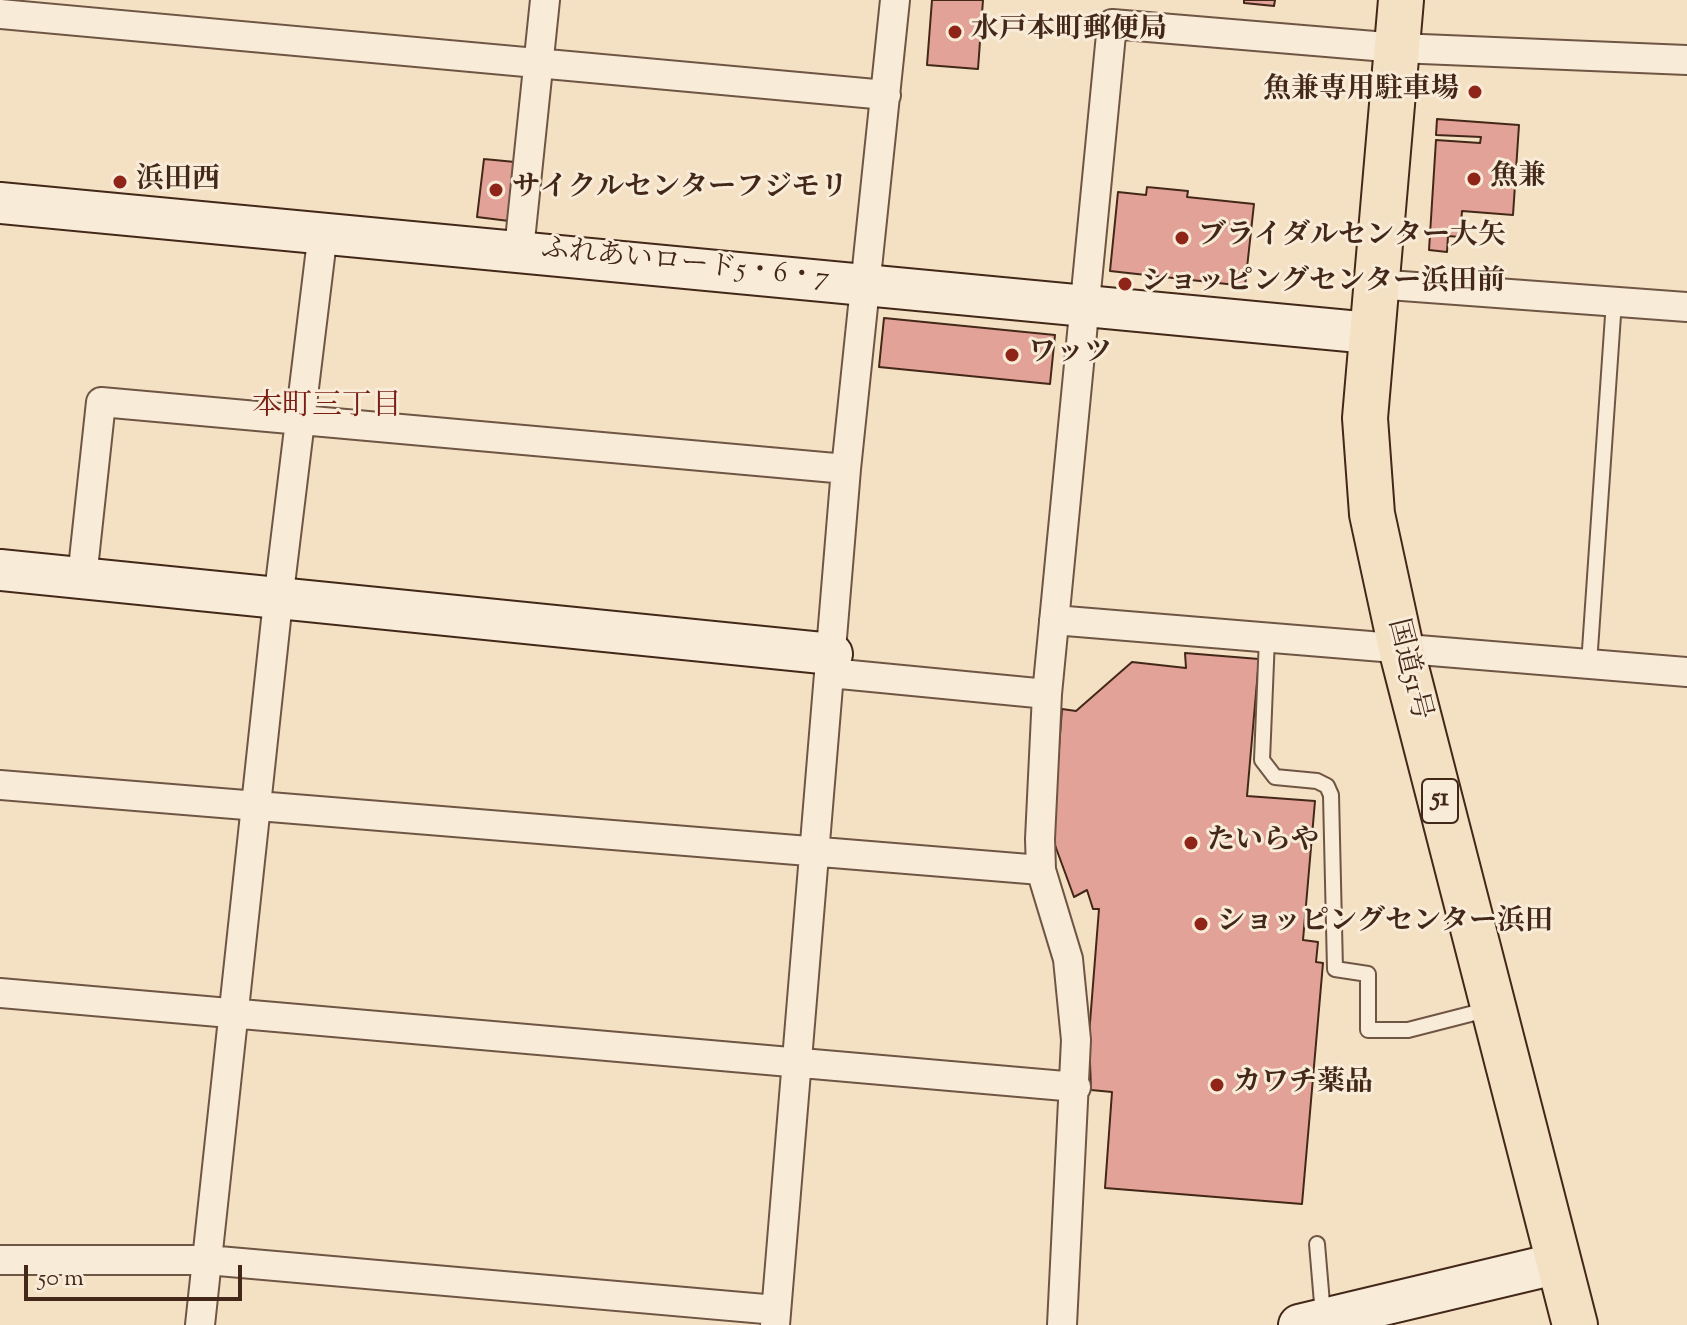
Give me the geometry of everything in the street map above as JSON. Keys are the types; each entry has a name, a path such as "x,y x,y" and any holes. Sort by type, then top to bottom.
{"highway":[{"name":"国道51号","path":"1401,0 1365,418 1372,514 1401,648 1575,1325"}],"street":[{"path":"519,250 545,0"},
{"path":"0,1260 207,1260 776,1317 846,469 895,0"},
{"path":"0,14 886,95"},
{"path":"1062,1325 1076,1087 1074,1005 1068,959 1041,870 1047,694 1112,24 1398,48 1687,60"},
{"name":"ふれあいロード5・6・7","path":"0,203 1370,333"},
{"path":"200,1325 278,601 323,232"},
{"path":"1375,284 1687,307"},
{"path":"82,578 101,402 846,469"},
{"path":"0,570 831,664 1047,694"},
{"path":"1054,620 1687,672"},
{"path":"0,785 1041,870"},
{"path":"0,993 1076,1087"},
{"path":"1311,1322 1559,1263"}],"lane":[{"path":"1589,664 1614,301"},
{"path":"1267,638 1262,760 1275,777 1317,781 1327,786 1331,795 1335,969 1368,974 1368,1030 1408,1030 1493,1008"},
{"path":"1311,1322 1317,1244"}],"building":[{"path":"932,0 983,0 978,69 927,65"},
{"path":"1244,0 1275,0 1274,6 1244,3"},
{"name":"魚兼","path":"1437,119 1519,125 1513,215 1462,211 1460,237 1448,236 1447,252 1429,250 1436,140 1480,143 1481,137 1436,135"},
{"name":"サイクルセンターフジモリ","path":"484,159 515,162 509,221 477,217"},
{"name":"ブライダルセンター大矢","path":"1147,187 1188,191 1187,197 1254,204 1245,286 1110,271 1118,192 1146,195"},
{"path":"884,318 1055,335 1050,384 879,367"},
{"name":"ショッピングセンター浜田","path":"1185,653 1259,659 1247,796 1315,801 1303,940 1318,942 1316,962 1323,963 1302,1204 1105,1188 1112,1092 1091,1090 1089,1035 1099,909 1093,909 1087,890 1074,897 1052,837 1062,709 1076,711 1132,662 1186,668"}],"place":[{"name":"水戸本町郵便局","path":"955,32"},
{"name":"魚兼専用駐車場","path":"1475,92"},
{"name":"魚兼","path":"1474,179"},
{"name":"浜田西","path":"120,182"},
{"name":"サイクルセンターフジモリ","path":"496,190"},
{"name":"ブライダルセンター大矢","path":"1182,238"},
{"name":"ショッピングセンター浜田前","path":"1125,284"},
{"name":"ワッツ","path":"1012,355"},
{"name":"たいらや","path":"1191,843"},
{"name":"ショッピングセンター浜田","path":"1201,924"},
{"name":"カワチ薬品","path":"1217,1085"}],"district":[{"name":"本町三丁目","path":"327,409"}]}
